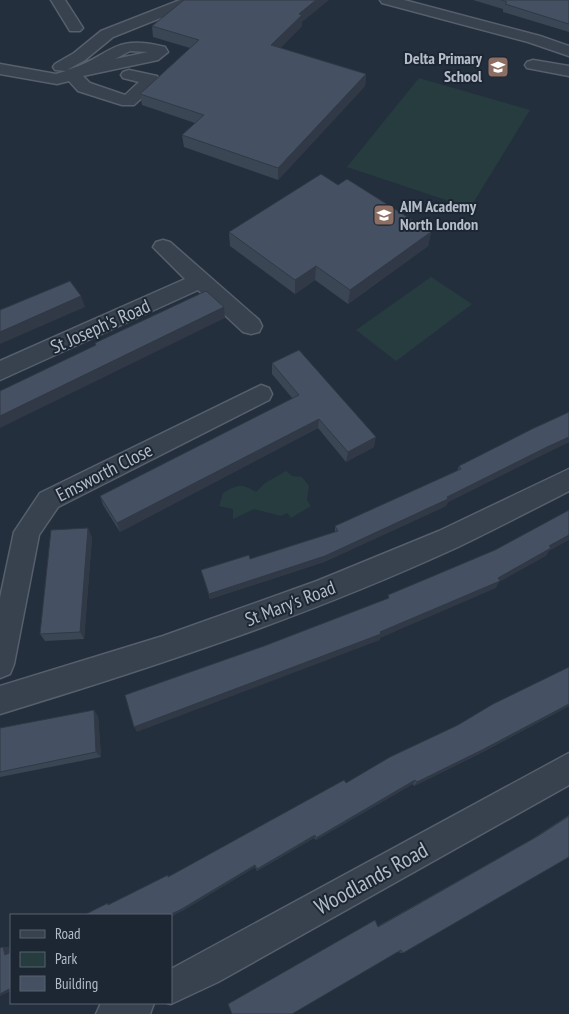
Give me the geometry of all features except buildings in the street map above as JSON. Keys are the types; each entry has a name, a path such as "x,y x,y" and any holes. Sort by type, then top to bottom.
{"street":[{"path":"41,77 50,71 74,63 107,34 194,0"},
{"path":"387,0 534,39 569,51"},
{"path":"60,1 75,28"},
{"path":"533,65 569,72"},
{"path":"0,69 57,79 91,68"},
{"path":"72,74 84,87 128,101 151,80 129,75"},
{"path":"163,247 251,326"},
{"name":"St Joseph's Road","path":"0,372 201,280"},
{"name":"Emsworth Close","path":"0,664 28,532 49,500 261,394"},
{"name":"St Mary's Road","path":"0,700 97,672 265,614 430,547 569,479"},
{"name":"Woodlands Road","path":"172,986 215,965 569,768"},
{"path":"114,1014 135,1004"}],"green space":[{"path":"419,78 530,110 470,208 347,167"},
{"path":"431,277 472,304 396,361 356,330"},
{"path":"286,471 292,476 302,477 309,486 307,500 311,506 291,518 287,513 281,516 254,509 233,519 233,509 219,506 223,493 228,490 243,486 256,492 265,483"}],"place":[{"name":"Delta Primary School","path":"498,67"},
{"name":"AIM Academy North London","path":"384,215"}]}
